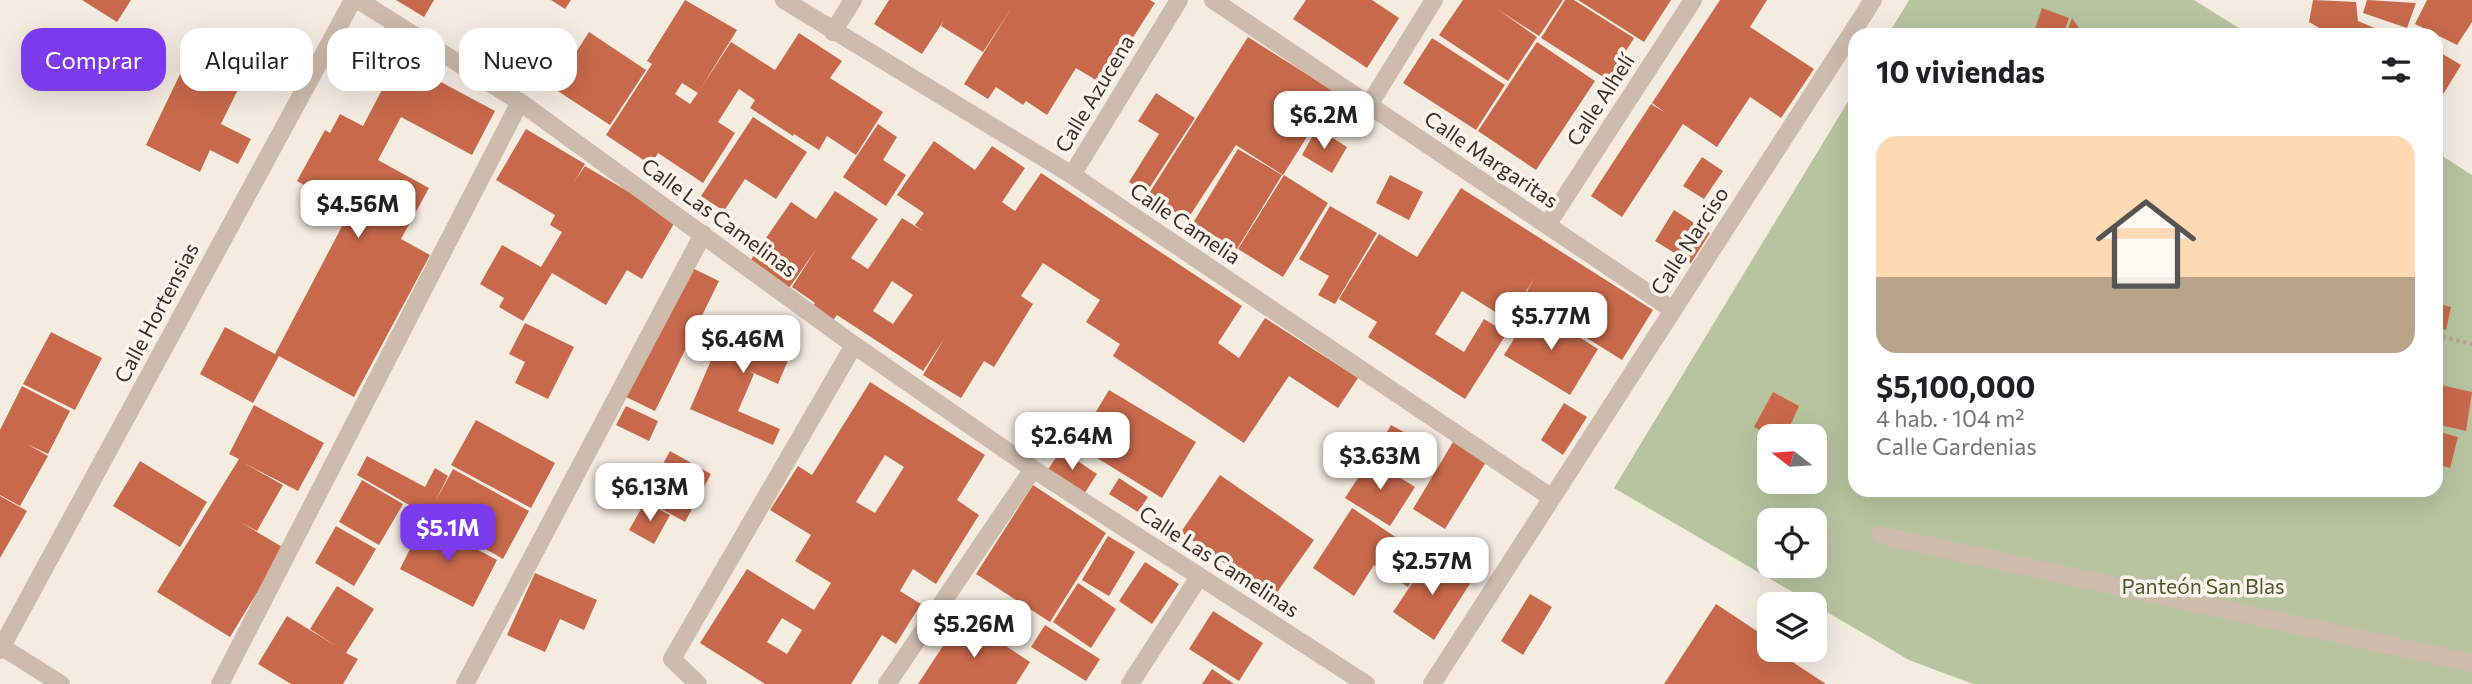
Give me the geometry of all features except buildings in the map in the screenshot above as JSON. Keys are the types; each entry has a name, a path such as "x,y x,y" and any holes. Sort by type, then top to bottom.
{"street":[{"name":"Calle Las Camelinas","path":"355,0 520,102 855,345 1033,469 1366,684"},
{"name":"Calle Hortensias","path":"1,648 355,0"},
{"name":"Calle Camelia","path":"784,0 1072,175 1552,498"},
{"path":"833,32 853,0"},
{"name":"Calle Azucena","path":"1072,175 1179,0"},
{"name":"Calle Margaritas","path":"1213,0 1673,310"},
{"path":"1369,105 1434,0"},
{"name":"Calle Alhelí","path":"1547,225 1693,0"},
{"name":"Calle Narciso","path":"1855,28 1873,0"},
{"name":"Calle Narciso","path":"1432,684 1848,39"},
{"path":"220,684 520,102"},
{"path":"465,684 703,234"},
{"path":"698,684 673,659 855,345"},
{"path":"887,684 1033,469"},
{"path":"1880,535 2472,663"},
{"path":"1130,684 1199,577"},
{"path":"1,648 61,684"}],"path":[{"path":"2443,337 2472,344"}],"green space":[{"path":"1909,0 2194,0 2239,28 1892,28"},
{"name":"Panteón San Blas","path":"1848,102 1848,497 2443,497 2443,156 2472,175 2472,684 1973,684 1909,660 1827,612 1827,592 1792,592 1768,578 1827,578 1827,508 1757,508 1757,571 1614,488"}]}
